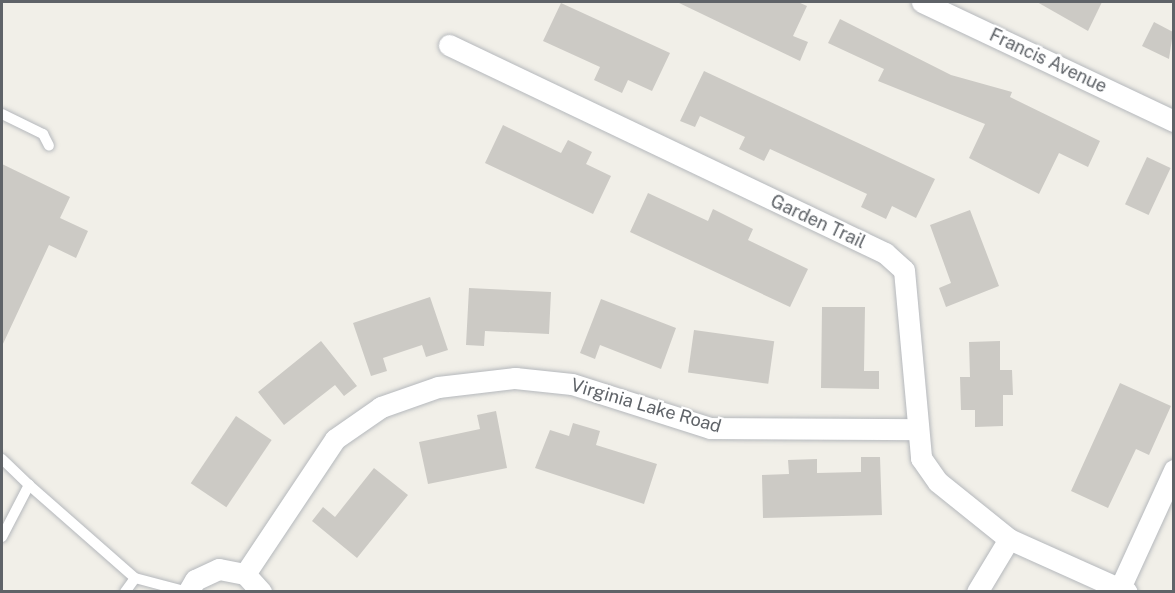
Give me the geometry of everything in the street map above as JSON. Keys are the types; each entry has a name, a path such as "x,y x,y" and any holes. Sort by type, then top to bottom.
{"street":[{"name":"Francis Avenue","path":"922,2 1173,121"},
{"name":"Garden Trail","path":"449,45 885,253 904,270 921,458 938,482 1009,539 1123,590"},
{"name":"Virginia Lake Road","path":"244,574 335,439 381,407 438,387 515,378 572,384 730,429 918,429"},
{"path":"1123,590 1173,470"},
{"path":"977,591 1009,539"},
{"path":"188,591 206,573 232,569 244,574 261,591"}],"lane":[{"path":"2,114 43,134 49,146"},
{"path":"2,459 135,578 188,591"},
{"path":"2,537 29,485"},
{"path":"125,591 135,578"}],"building":[{"path":"677,2 798,2 807,6 793,36 808,42 800,61"},
{"path":"1037,2 1102,2 1088,31"},
{"path":"561,3 670,53 652,91 628,80 622,93 594,80 600,67 543,41"},
{"path":"840,19 951,75 1012,92 1010,97 1100,141 1088,167 1059,153 1039,194 969,158 985,124 878,81 884,69 828,43"},
{"path":"1154,22 1173,32 1169,59 1142,46"},
{"path":"704,71 935,179 916,218 892,206 886,219 861,207 867,194 770,149 764,161 739,149 745,137 700,116 695,127 680,121"},
{"path":"503,125 561,153 568,140 592,152 586,164 611,176 593,214 485,163"},
{"path":"1147,157 1171,168 1149,215 1125,204"},
{"path":"2,164 70,197 60,218 88,231 76,258 49,245 2,346"},
{"path":"648,193 708,221 713,209 753,229 748,240 808,269 790,307 630,232"},
{"path":"970,210 999,286 946,307 939,288 951,283 930,225"},
{"path":"469,288 551,292 549,334 485,331 484,346 466,345"},
{"path":"430,297 448,350 426,357 422,345 383,358 387,371 371,376 353,323"},
{"path":"601,299 676,328 661,369 600,345 595,359 580,353"},
{"path":"822,307 865,307 864,371 879,371 879,389 821,388"},
{"path":"694,330 774,341 768,384 688,373"},
{"path":"321,341 357,386 344,396 335,385 284,425 258,392"},
{"path":"1000,341 1000,370 1012,370 1013,395 1003,395 1003,426 975,427 975,410 961,410 960,377 970,377 969,342"},
{"path":"1120,383 1171,406 1149,455 1136,449 1108,508 1071,491"},
{"path":"496,411 507,468 428,484 419,442 480,429 477,415"},
{"path":"236,416 272,440 226,507 191,483"},
{"path":"573,423 600,431 596,445 657,464 644,504 535,468 550,430 569,436"},
{"path":"861,457 880,457 882,515 763,518 762,475 789,474 788,460 817,459 817,473 861,472"},
{"path":"374,468 408,495 357,558 312,521 323,507 335,517"}]}
